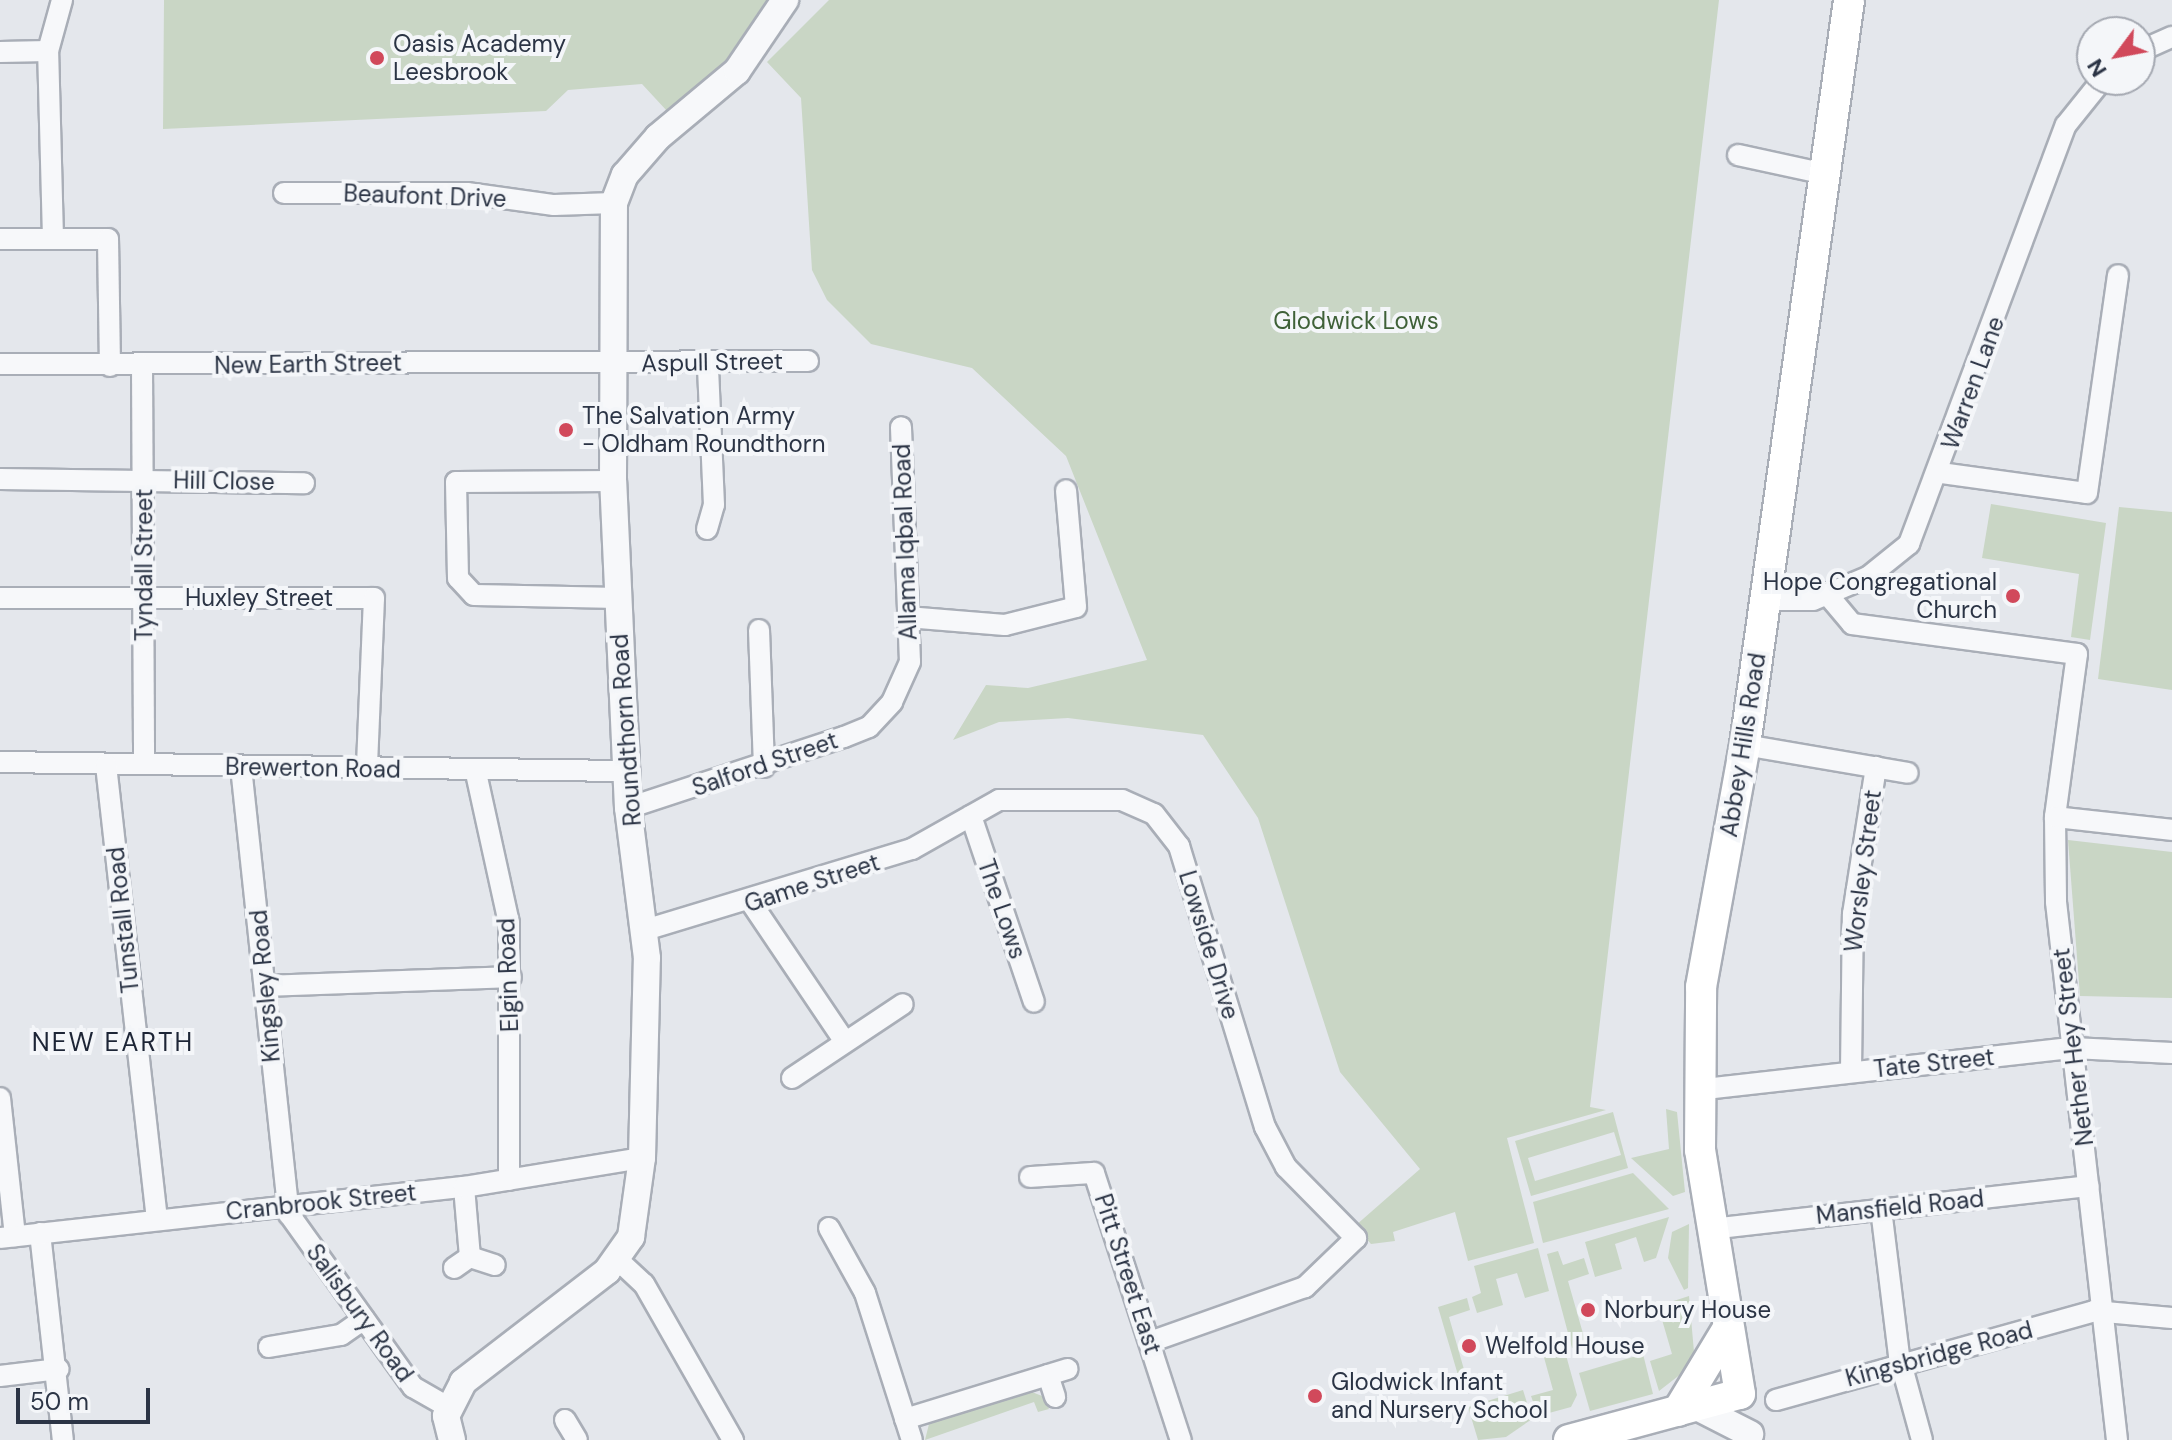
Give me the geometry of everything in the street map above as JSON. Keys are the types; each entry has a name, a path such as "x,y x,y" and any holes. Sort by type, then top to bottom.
{"main road":[{"name":"Abbey Hills Road","path":"1740,1394 1711,1229 1696,1090 1701,987 1745,745 1849,0"},
{"path":"1686,1408 1728,1328"},
{"path":"1569,1440 1740,1394"}],"street":[{"path":"53,238 48,51 62,0"},
{"name":"Roundthorn Road","path":"448,1407 463,1382 618,1260 631,1237 642,1158 645,930 625,771 613,481 614,203 625,175 658,137 737,71 785,0"},
{"path":"0,52 48,51"},
{"name":"Warren Lane","path":"1766,600 1827,594 1868,577 1909,544 1941,473 2066,125 2089,96"},
{"path":"1738,155 1825,174"},
{"name":"Beaufont Drive","path":"284,193 467,193 554,205 614,203"},
{"path":"0,239 108,239 110,366"},
{"path":"1941,473 2087,493 2118,275"},
{"name":"Aspull Street","path":"615,364 708,365 808,361"},
{"name":"New Earth Street","path":"0,364 615,364"},
{"name":"Tyndall Street","path":"142,365 144,764"},
{"path":"707,529 714,505 708,365"},
{"name":"Allama Iqbal Road","path":"892,702 910,662 901,427"},
{"name":"Hill Close","path":"0,479 304,483"},
{"path":"613,481 456,482 458,578 474,595 618,598"},
{"path":"907,617 1005,625 1076,607 1066,490"},
{"name":"Nether Hey Street","path":"1827,594 1852,624 2077,654 2055,817 2056,902 2117,1440"},
{"name":"Huxley Street","path":"0,598 374,598 367,767"},
{"path":"759,630 764,767"},
{"name":"Salford Street","path":"628,808 764,767 869,727 892,702"},
{"path":"1745,745 1908,773"},
{"name":"Brewerton Road","path":"0,762 367,767 476,773 625,771"},
{"name":"Tunstall Road","path":"106,765 157,1219"},
{"name":"Kingsley Road","path":"241,767 267,986 288,1205"},
{"name":"Worsley Street","path":"1851,1071 1853,914 1876,767"},
{"name":"Elgin Road","path":"476,773 509,923 509,1180"},
{"name":"Lowside Drive","path":"971,816 1017,799 1122,800 1154,814 1179,846 1265,1127 1286,1167 1356,1238 1305,1287 1150,1342"},
{"name":"Game Street","path":"645,930 752,904 912,849 971,816"},
{"name":"The Lows","path":"971,816 1034,1002"},
{"path":"2055,817 2172,830"},
{"path":"752,904 845,1042"},
{"path":"267,986 511,977"},
{"path":"792,1078 903,1004"},
{"name":"Tate Street","path":"1696,1090 2073,1048 2172,1053"},
{"path":"0,1098 8,1237"},
{"name":"Cranbrook Street","path":"8,1237 464,1187 642,1158"},
{"name":"Pitt Street East","path":"1030,1177 1094,1173 1181,1440"},
{"name":"Mansfield Road","path":"1711,1229 2089,1186"},
{"path":"464,1187 462,1262 495,1265"},
{"name":"Salisbury Road","path":"288,1205 413,1387 448,1407"},
{"path":"1881,1209 1901,1366 1922,1440"},
{"path":"829,1228 865,1293 912,1440"},
{"path":"40,1233 59,1369 63,1440"},
{"path":"618,1260 644,1284 733,1440"},
{"name":"Kingsbridge Road","path":"1776,1400 2103,1312 2172,1318"},
{"path":"269,1347 341,1335 364,1319"},
{"path":"0,1376 59,1369"},
{"path":"905,1419 1058,1372 1055,1397"},
{"path":"1740,1394 1751,1437"},
{"path":"448,1407 452,1440"},
{"path":"1686,1408 1751,1437"},
{"path":"565,1420 577,1440"}],"green space":[{"name":"Oasis Academy Leesbrook","path":"164,0 771,0 745,49 667,111 642,84 568,90 546,111 163,129"},
{"name":"Glodwick Lows","path":"829,0 1719,0 1590,1107 1606,1110 1507,1138 1534,1243 1468,1261 1455,1212 1393,1232 1395,1241 1371,1244 1355,1226 1420,1169 1340,1072 1258,818 1203,735 1068,718 999,722 953,740 986,685 1028,688 1147,660 1066,456 972,368 871,344 827,300 812,270 801,98 767,62"},
{"path":"1991,504 2106,523 2090,640 2071,637 2079,574 1982,558"},
{"path":"2119,507 2172,512 2172,690 2098,679"},
{"path":"2068,840 2172,852 2172,998 2080,996"},
{"path":"1666,1109 1677,1112 1685,1192 1673,1196 1631,1158 1669,1149"},
{"path":"1613,1112 1628,1168 1531,1196 1515,1141","holes":["1614,1132 1621,1155 1535,1181 1528,1158"]},
{"path":"1633,1173 1669,1209 1543,1243 1533,1202"},
{"path":"1669,1217 1656,1258 1644,1262 1636,1237 1615,1244 1622,1269 1595,1277 1585,1242"},
{"path":"1689,1224 1688,1288 1684,1290 1668,1258 1672,1232"},
{"path":"1538,1248 1549,1291 1525,1298 1517,1273 1496,1279 1503,1305 1477,1313 1472,1297 1481,1293 1474,1266"},
{"path":"1558,1251 1563,1265 1584,1258 1589,1274 1568,1281 1586,1344 1572,1348 1547,1254"},
{"path":"1689,1296 1695,1363 1659,1391 1650,1361 1672,1354 1658,1306"},
{"path":"1467,1298 1470,1310 1449,1317 1467,1380 1460,1382 1438,1307"},
{"path":"1561,1337 1577,1395 1571,1407 1538,1416 1531,1396 1553,1390 1540,1343"},
{"path":"1643,1354 1653,1394 1590,1411 1579,1373"},
{"path":"1027,1390 1042,1396 1049,1409 1038,1412 1034,1402 925,1440 930,1420"},
{"path":"1523,1390 1532,1419 1506,1437 1478,1440 1468,1407"}],"place":[{"name":"Oasis Academy Leesbrook","path":"377,58"},
{"name":"The Salvation Army - Oldham Roundthorn","path":"566,430"},
{"name":"Hope Congregational Church","path":"2013,596"},
{"name":"Norbury House","path":"1588,1310"},
{"name":"Welfold House","path":"1469,1346"},
{"name":"Glodwick Infant and Nursery School","path":"1315,1396"}],"district":[{"name":"NEW EARTH","path":"113,1043"}]}
